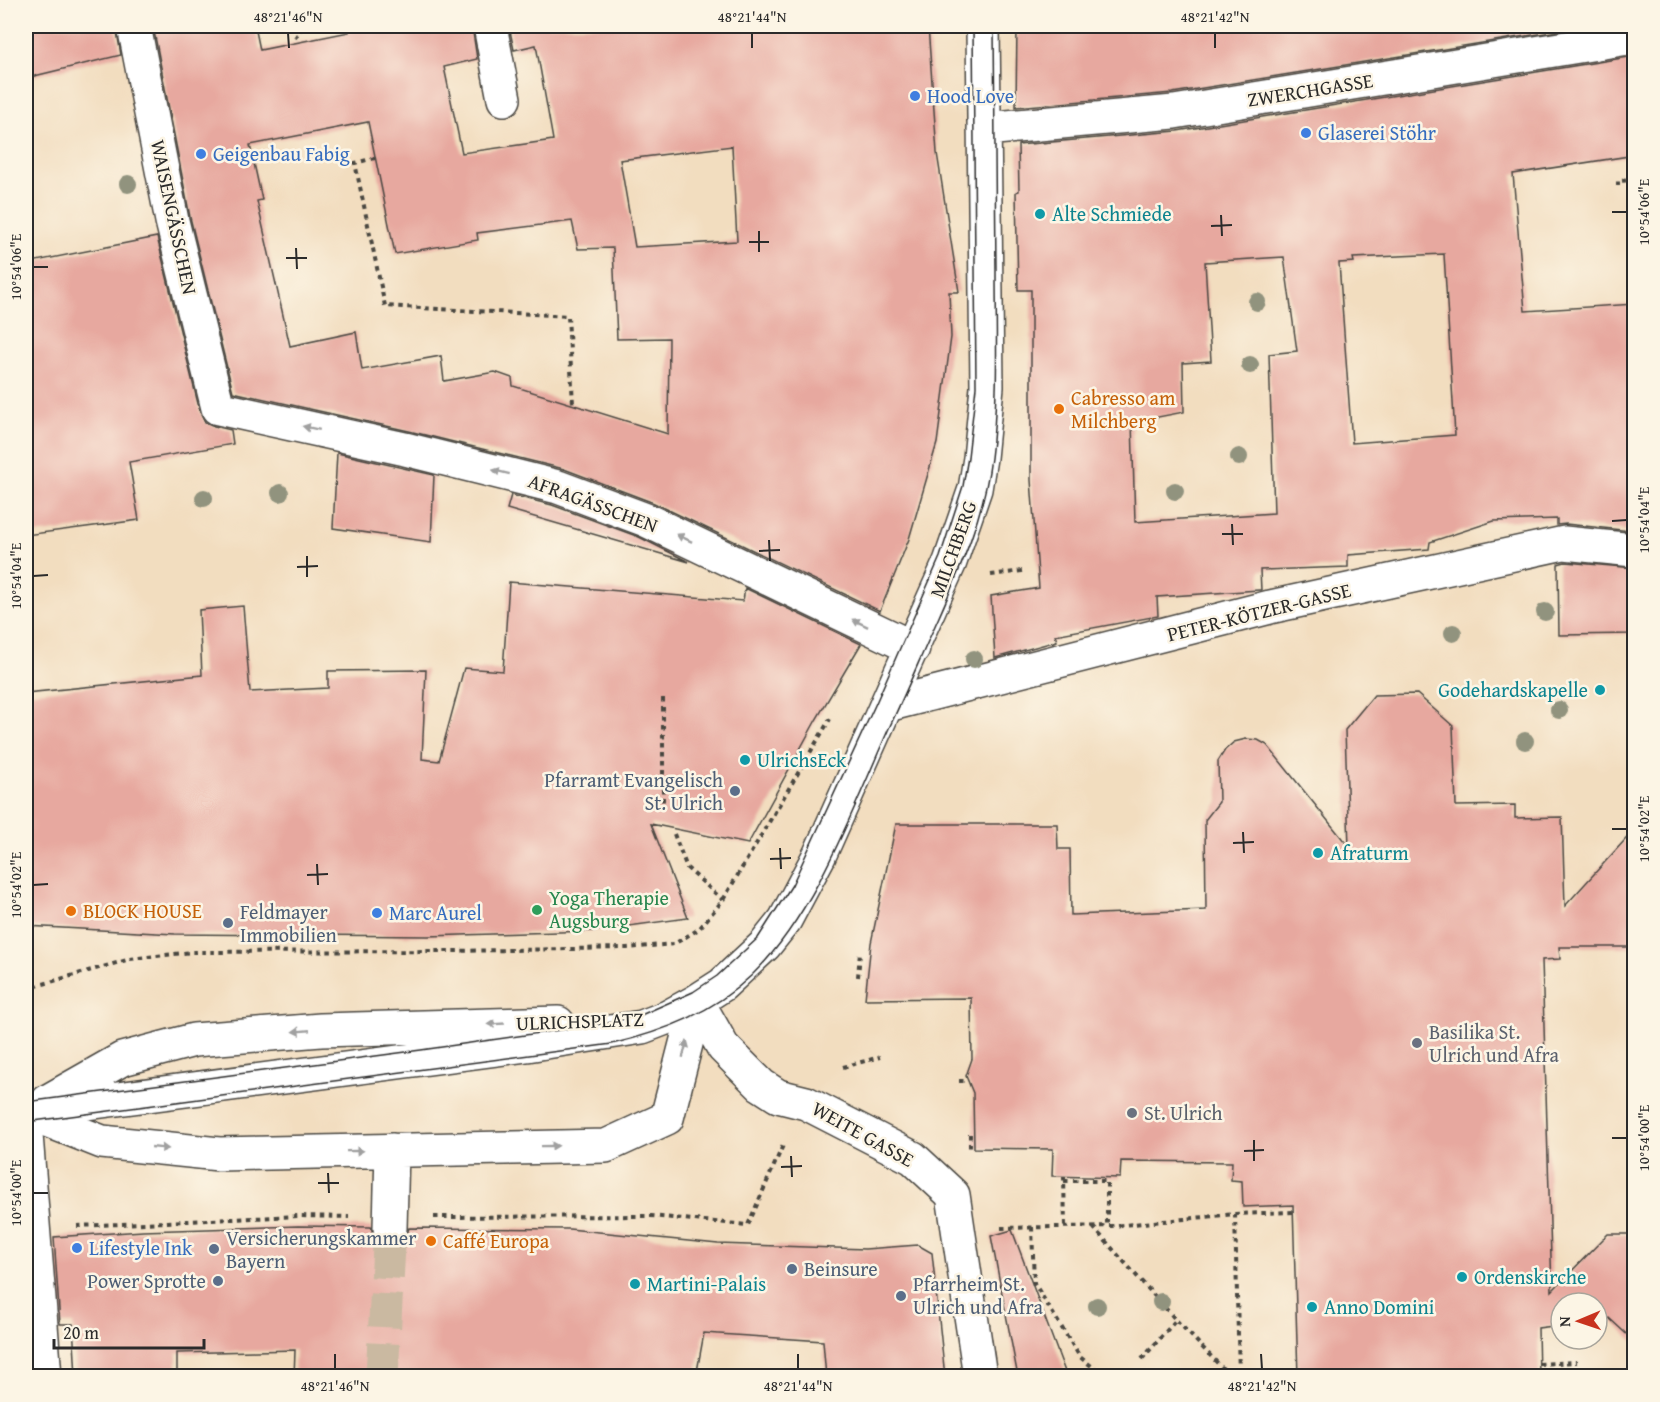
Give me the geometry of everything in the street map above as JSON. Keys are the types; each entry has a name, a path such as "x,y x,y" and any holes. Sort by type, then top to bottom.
{"street":[{"name":"WAISENGÄSSCHEN","path":"134,26 172,220 218,408"},
{"path":"490,26 504,99"},
{"name":"MILCHBERG","path":"697,1001 744,966 765,945 784,920 819,856 951,562 975,489 987,387 983,26"},
{"name":"ZWERCHGASSE","path":"984,129 1174,112 1635,37"},
{"name":"AFRAGÄSSCHEN","path":"218,408 405,448 558,486 646,520 913,648"},
{"name":"PETER-KÖTZER-GASSE","path":"887,705 1270,607 1564,543 1635,550"},
{"path":"26,1111 610,1033 642,1027 668,1017 697,1001"},
{"path":"26,1111 102,1142 219,1154 606,1146 667,1118 697,1001"},
{"name":"WEITE GASSE","path":"697,1001 723,1047 761,1084 778,1096 806,1103 913,1158 953,1195 980,1377"},
{"name":"ULRICHSPLATZ","path":"26,1111 55,1098 122,1059 194,1040 321,1030 525,1023 642,1022 697,1001"},
{"path":"26,1135 45,1377"},
{"path":"390,1223 392,1150"}],"path":[{"path":"295,38 303,26"},
{"path":"375,158 355,163 385,306 568,316 573,404"},
{"path":"1618,186 1618,181 1635,180"},
{"path":"663,699 663,808"},
{"path":"26,989 130,959 192,952 464,951 627,948 674,944 699,929 723,900 834,712"},
{"path":"674,834 687,868 723,900"},
{"path":"858,977 860,952"},
{"path":"843,1067 880,1056"},
{"path":"959,1081 965,1081"},
{"path":"33,1228 298,1216 390,1223 651,1216 748,1224 787,1136 806,1103"},
{"path":"970,1134 970,1146"},
{"path":"1065,1227 1064,1178 1107,1181 1107,1226"},
{"path":"994,1228 1107,1226 1235,1214 1293,1212"},
{"path":"1235,1214 1239,1377"},
{"path":"1093,1226 1230,1377"},
{"path":"1032,1227 1034,1283 1080,1357 1104,1377"},
{"path":"1142,1359 1176,1320"},
{"path":"1539,1364 1577,1362"}],"building":[{"path":"26,26 116,26 121,55 26,78"},
{"path":"153,26 255,26 260,50 349,32 348,26 472,26 477,59 444,67 462,153 553,140 536,45 514,50 509,26 928,26 937,153 959,292 949,292 951,337 937,443 909,539 880,611 654,503 564,469 409,431 233,392 190,217","holes":["368,122 395,254 478,240 477,233 572,221 578,249 613,248 617,339 669,338 668,434 513,386 512,378 495,372 444,381 441,356 362,370 356,332 290,346 257,201 262,200 250,145","732,146 737,241 635,247 620,160"]},
{"path":"1017,26 1588,26 1172,93 1016,107"},
{"path":"1635,56 1635,155 1513,174 1525,311 1635,304 1635,459 1628,459 1631,531 1557,525 1557,519 1494,521 1430,542 1429,549 1348,555 1348,567 1260,570 1261,590 1157,597 1158,616 1055,635 1057,641 995,658 991,596 1039,588 1031,480 1031,290 1018,290 1016,192 1019,191 1018,145 1177,131","holes":["1444,254 1455,435 1352,443 1339,263 1354,262 1353,258","1284,257 1297,351 1269,354 1274,513 1135,522 1132,422 1184,412 1183,363 1211,361 1205,262"]},
{"path":"157,237 200,412 205,422 231,430 233,444 129,462 139,520 26,535 26,263"},
{"path":"337,453 434,475 431,542 333,528"},
{"path":"511,495 552,505 639,537 689,562 507,509"},
{"path":"1565,562 1635,568 1635,634 1559,635 1558,564"},
{"path":"509,582 743,601 745,588 861,644 748,844 651,824 688,918 592,931 428,936 175,934 26,926 26,693 202,675 199,610 243,606 250,692 328,688 328,671 426,670 422,759 439,761 464,668 503,671"},
{"name":"Basilika St. Ulrich und Afra","path":"1417,694 1453,726 1456,806 1515,805 1515,818 1562,817 1565,906 1635,829 1635,947 1559,947 1560,959 1542,960 1552,1291 1549,1291 1549,1327 1538,1328 1539,1377 1298,1377 1293,1205 1243,1207 1242,1181 1231,1180 1232,1162 1121,1161 1120,1178 1052,1176 1053,1149 974,1148 973,1093 966,1076 972,1059 971,998 865,999 871,943 896,824 1057,824 1058,849 1070,849 1071,915 1206,910 1205,820 1219,802 1218,761 1225,750 1234,742 1246,739 1258,740 1267,745 1349,847 1345,730 1374,695"},
{"path":"298,1226 371,1227 374,1237 381,1244 389,1247 399,1244 406,1237 409,1228 569,1229 718,1244 865,1249 918,1245 932,1253 945,1377 826,1377 823,1341 704,1333 696,1377 294,1377 295,1350 177,1353 177,1377 76,1377 73,1324 60,1324 54,1237 143,1231"},
{"path":"1012,1230 1067,1377 1018,1377 991,1236"},
{"name":"Basilika St. Ulrich und Afra","path":"1608,1234 1635,1234 1635,1342 1609,1318 1609,1291 1552,1291"}],"tunnel":[{"path":"382,1376 390,1228"}],"tram line":[{"path":"26,1102 608,1023 641,1015 693,992 717,976 758,938 792,885 876,703 940,557 963,486 976,387 973,26"},
{"path":"26,1122 612,1044 651,1033 704,1010 737,988 775,950 796,921 814,890 847,824 955,580 971,540 988,479 994,435 997,342 994,26"}],"place":[{"name":"Hood Love","path":"915,96"},
{"name":"Glaserei Stöhr","path":"1306,133"},
{"name":"Geigenbau Fabig","path":"201,154"},
{"name":"Alte Schmiede","path":"1040,214"},
{"name":"Cabresso am Milchberg","path":"1059,409"},
{"name":"Godehardskapelle","path":"1600,690"},
{"name":"UlrichsEck","path":"745,760"},
{"name":"Pfarramt Evangelisch St. Ulrich","path":"735,791"},
{"name":"Afraturm","path":"1318,853"},
{"name":"Yoga Therapie Augsburg","path":"537,910"},
{"name":"BLOCK HOUSE","path":"71,911"},
{"name":"Marc Aurel","path":"377,913"},
{"name":"Feldmayer Immobilien","path":"228,923"},
{"name":"Basilika St. Ulrich und Afra","path":"1417,1043"},
{"name":"St. Ulrich","path":"1132,1113"},
{"name":"Caffé Europa","path":"431,1241"},
{"name":"Lifestyle Ink","path":"77,1248"},
{"name":"Versicherungskammer Bayern","path":"214,1249"},
{"name":"Beinsure","path":"792,1269"},
{"name":"Ordenskirche","path":"1462,1277"},
{"name":"Power Sprotte","path":"218,1281"},
{"name":"Martini-Palais","path":"635,1284"},
{"name":"Pfarrheim St. Ulrich und Afra","path":"901,1296"},
{"name":"Anno Domini","path":"1312,1307"}]}
